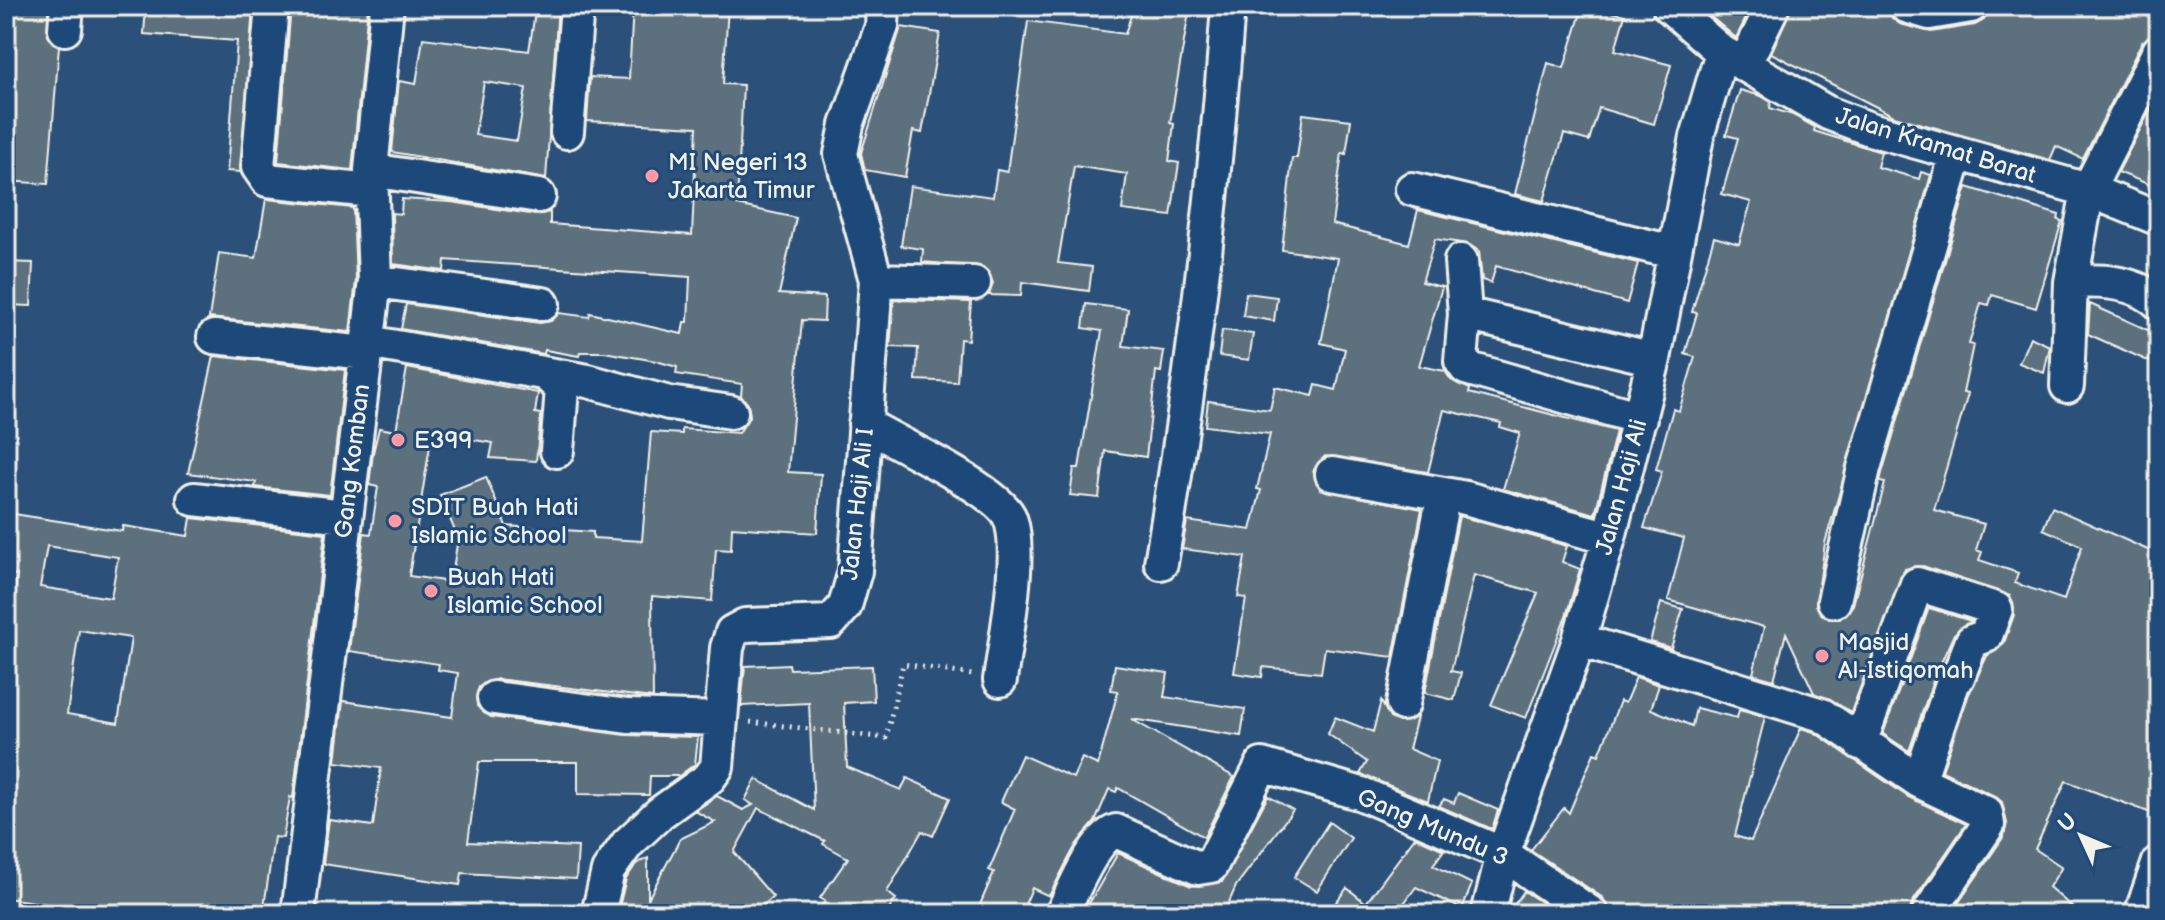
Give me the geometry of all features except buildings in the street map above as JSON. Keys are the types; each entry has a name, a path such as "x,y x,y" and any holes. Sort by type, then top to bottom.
{"street":[{"path":"272,6 258,167 261,176 310,187 371,180 539,196"},
{"name":"Gang Komban","path":"298,914 375,281 371,180 387,6"},
{"path":"567,132 577,6"},
{"name":"Jalan Haji Ali I","path":"598,914 608,871 627,844 660,813 709,778 717,767 727,648 732,632 745,625 831,622 845,606 855,571 876,280 841,154 847,125 882,26 883,6"},
{"path":"1161,563 1187,406 1216,174 1228,6"},
{"name":"Jalan Kramat Barat","path":"1669,6 1733,58 1828,113 2088,190 2159,219"},
{"name":"Jalan Haji Ali","path":"1488,914 1503,854 1579,640 1609,538 1654,359 1697,137 1733,58 1773,6"},
{"path":"1906,6 1929,13 1971,6"},
{"path":"2067,386 2071,282 2088,190 2159,51"},
{"path":"1834,601 1864,468 1957,153"},
{"path":"1412,189 1673,252"},
{"path":"1461,261 1465,314 1461,361 1466,368 1640,418"},
{"path":"876,280 974,283"},
{"path":"2071,282 2102,280 2143,292 2159,303"},
{"path":"375,281 543,304"},
{"path":"1465,314 1654,359"},
{"path":"214,337 367,347 588,381 669,403 731,412"},
{"path":"549,377 562,389 557,451"},
{"path":"865,424 988,495 1009,515 1016,543 1000,680"},
{"path":"1332,474 1444,494 1609,538"},
{"path":"1403,704 1444,494"},
{"path":"194,499 345,516"},
{"path":"1860,743 1917,584 1996,609 1986,636 1972,641 1958,677 1952,684 1919,781"},
{"path":"1579,640 1822,715 1919,781 1986,813 1989,819 1928,914"},
{"path":"494,698 628,716 721,719"},
{"name":"Gang Mundu 3","path":"1062,914 1098,846 1109,834 1122,832 1198,868 1211,866 1262,765 1362,794 1503,854 1592,914"},
{"path":"2141,914 2159,862"}],"path":[{"path":"721,719 886,738 903,664 1000,680"}],"place":[{"name":"MI Negeri 13 Jakarta Timur","path":"652,176"},
{"name":"E399","path":"398,440"},
{"name":"SDIT Buah Hati Islamic School","path":"395,521"},
{"name":"Buah Hati Islamic School","path":"431,591"},
{"name":"Masjid Al-Istiqomah","path":"1822,656"}]}
